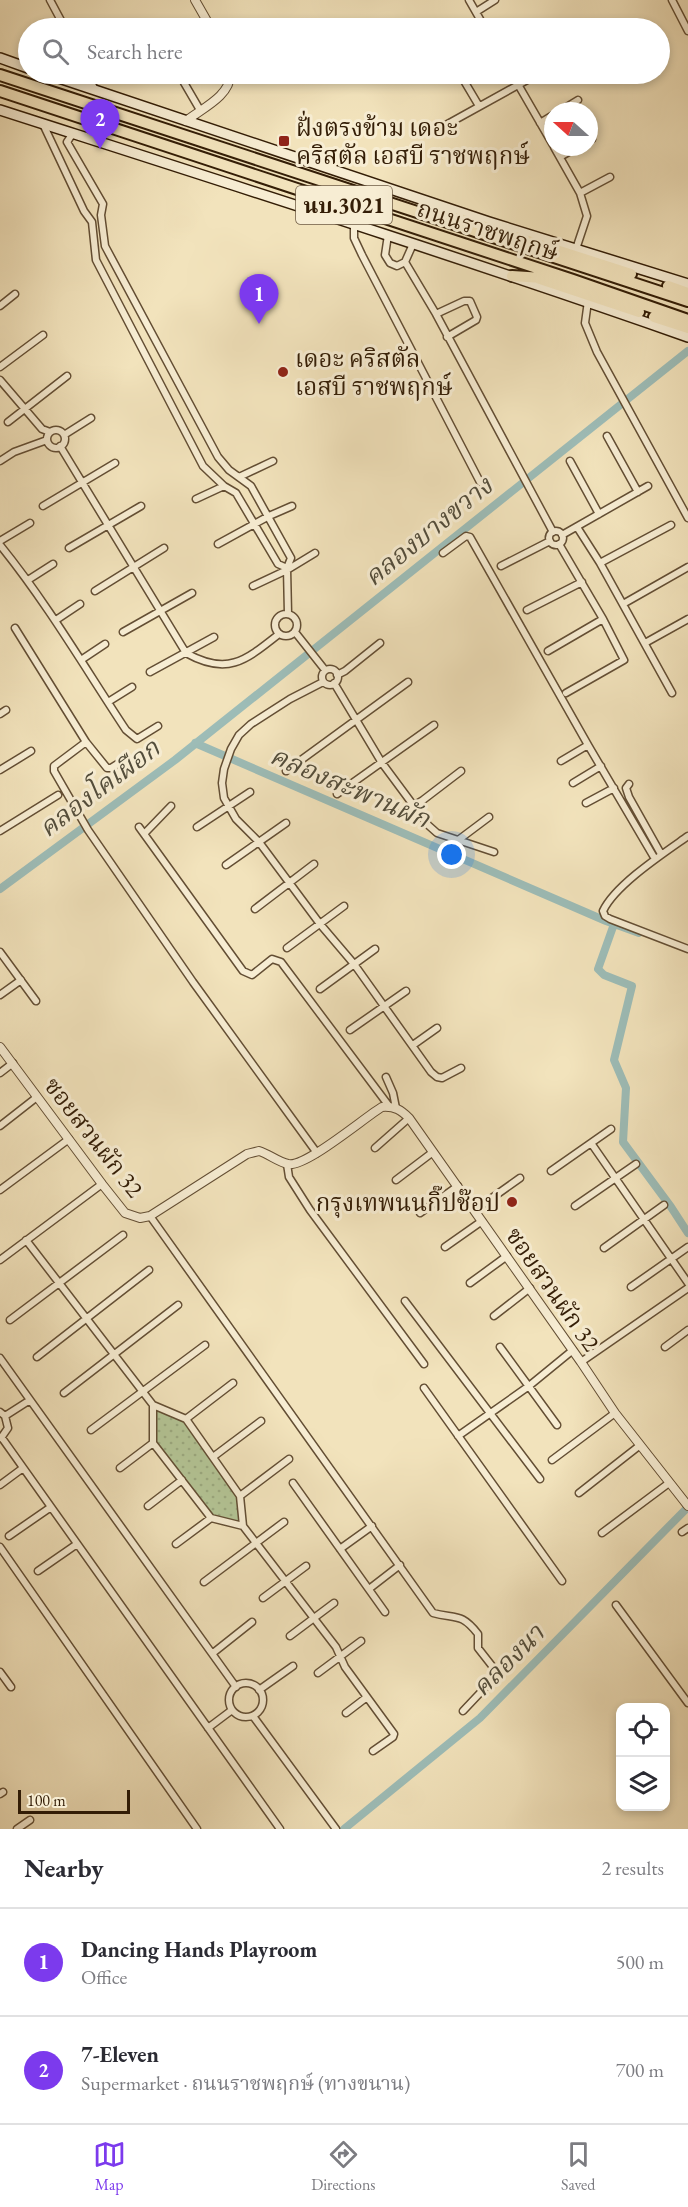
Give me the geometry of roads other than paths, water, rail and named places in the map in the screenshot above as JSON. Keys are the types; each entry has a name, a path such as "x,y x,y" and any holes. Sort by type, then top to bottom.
{"main road":[{"path":"0,58 18,64"},
{"name":"ถนนราชพฤกษ์","path":"0,75 18,81"},
{"name":"ถนนราชพฤกษ์","path":"27,84 688,301"},
{"name":"นบ.3021","path":"81,84 489,222 688,284"},
{"name":"ถนนราชพฤกษ์","path":"0,92 570,284 688,320"},
{"name":"นบ.3021","path":"0,110 588,301 688,337"},
{"path":"421,214 489,222"},
{"path":"457,218 688,293"},
{"path":"512,276 570,284 688,328"}],"street":[{"path":"50,0 59,18"},
{"path":"195,0 205,18"},
{"path":"469,0 479,18"},
{"path":"476,12 495,0"},
{"path":"672,0 688,31"},
{"path":"92,84 94,88"},
{"path":"185,84 200,110"},
{"path":"186,121 224,92 229,84"},
{"path":"466,84 478,106"},
{"path":"435,131 518,84 544,130"},
{"path":"540,123 544,121"},
{"path":"43,124 84,212 93,222 96,260 203,466 224,486 236,493 278,564 287,569"},
{"path":"73,134 68,142 103,204 101,215 105,246 218,457 229,471 250,486 291,558 287,569 288,614 296,621 295,632 325,670"},
{"path":"560,157 580,193 587,216 576,249"},
{"path":"580,193 610,177"},
{"path":"354,224 354,238 362,255 480,482"},
{"path":"388,236 385,250 390,263 396,266 405,262 413,244"},
{"path":"405,262 436,314 553,532"},
{"path":"0,306 15,294"},
{"path":"436,314 464,301 470,301 477,317 476,320 447,337"},
{"path":"588,301 585,323 597,352 688,518"},
{"path":"0,367 43,335"},
{"path":"154,375 168,366"},
{"path":"8,422 67,376"},
{"path":"0,380 42,429 50,432 58,430 64,435"},
{"path":"64,435 91,418"},
{"path":"0,461 14,452 47,440 50,432"},
{"path":"47,440 52,447 60,446 64,435"},
{"path":"607,435 638,492"},
{"path":"60,446 186,653 203,662 223,665 244,659 279,634"},
{"path":"239,477 273,461"},
{"path":"570,461 599,514"},
{"path":"43,506 115,463"},
{"path":"196,499 224,486"},
{"path":"562,535 648,486"},
{"path":"69,548 141,506"},
{"path":"218,544 268,516 292,506"},
{"path":"30,523 0,543 56,620 132,736 137,739 159,726"},
{"path":"600,563 671,525"},
{"path":"577,526 672,693"},
{"path":"558,531 562,535 563,540 559,544 554,545 550,541 549,536 553,532 558,531"},
{"path":"443,553 462,538 470,537 588,745 658,856"},
{"path":"501,566 550,541"},
{"path":"559,544 623,657 622,662 566,693"},
{"path":"95,591 165,548"},
{"path":"253,586 315,553"},
{"path":"28,580 53,564"},
{"path":"623,604 688,567"},
{"path":"527,610 582,582"},
{"path":"123,632 192,592"},
{"path":"56,620 80,604"},
{"path":"288,614 280,615 275,620 275,628 279,634 286,636 295,632"},
{"path":"548,651 603,619"},
{"path":"645,643 688,619"},
{"path":"15,628 86,742 107,768 127,758"},
{"path":"150,672 214,637"},
{"path":"334,683 337,675 380,643"},
{"path":"81,660 105,644"},
{"path":"325,670 334,670 337,675"},
{"path":"323,682 322,675 325,670"},
{"path":"323,682 328,685 334,683"},
{"path":"323,682 290,699 251,724 239,735 224,769 222,783 227,805 236,819 260,842 437,1077 448,1077 461,1068"},
{"path":"286,771 408,682"},
{"path":"334,683 382,763 433,829 457,841 494,852"},
{"path":"108,702 132,687"},
{"path":"337,794 434,725"},
{"path":"86,742 54,766 54,771 88,830 193,982 317,1153"},
{"path":"561,761 588,745"},
{"path":"0,770 31,751"},
{"path":"573,783 601,766"},
{"path":"398,815 461,771"},
{"path":"629,784 626,788 629,797 658,856"},
{"path":"586,804 614,788"},
{"path":"197,826 250,792"},
{"path":"0,820 3,829 58,795"},
{"path":"144,834 171,806"},
{"path":"457,841 489,817"},
{"path":"226,865 286,823"},
{"path":"139,827 243,971 252,975 272,959 281,962 393,1107"},
{"path":"688,836 658,856 619,892 604,908 603,913 610,919 688,949"},
{"path":"255,909 314,864"},
{"path":"287,948 344,906"},
{"path":"320,989 375,949"},
{"path":"0,952 36,1000"},
{"path":"0,995 21,980"},
{"path":"350,1030 405,991"},
{"path":"413,1045 437,1028"},
{"name":"ซอยสวนผัก 32","path":"0,1047 125,1213 140,1218 150,1216 247,1154 259,1151 287,1164"},
{"path":"0,1073 13,1063"},
{"path":"386,1077 393,1093 393,1107"},
{"path":"0,1125 37,1098"},
{"path":"393,1107 382,1107 317,1153 303,1161 287,1164 289,1177 310,1210 424,1364"},
{"name":"ซอยสวนผัก 32","path":"393,1107 409,1118 530,1288 615,1413 687,1504"},
{"path":"375,1148 409,1118"},
{"path":"551,1171 611,1129"},
{"path":"0,1190 69,1139"},
{"path":"591,1143 671,1259 686,1288 688,1298"},
{"path":"396,1180 433,1152"},
{"path":"575,1206 636,1164"},
{"path":"475,1210 520,1178"},
{"path":"0,1260 102,1185"},
{"path":"420,1213 458,1186"},
{"path":"604,1248 664,1205"},
{"path":"150,1216 433,1613 452,1614 478,1634 478,1648 496,1671 494,1680 463,1712"},
{"path":"445,1247 482,1221"},
{"path":"10,1320 123,1235"},
{"path":"26,1240 153,1405 186,1419 240,1496 243,1526 336,1647 367,1697 394,1734 373,1751"},
{"path":"631,1287 688,1247"},
{"path":"470,1282 507,1256"},
{"path":"37,1357 149,1270"},
{"path":"494,1316 530,1288"},
{"path":"581,1362 686,1288"},
{"path":"405,1301 540,1479"},
{"path":"64,1393 178,1305"},
{"path":"665,1347 688,1330"},
{"path":"91,1430 205,1345"},
{"path":"500,1347 557,1425"},
{"path":"458,1436 529,1386 573,1350"},
{"path":"0,1358 236,1687"},
{"path":"186,1419 233,1383"},
{"path":"424,1389 562,1581"},
{"path":"30,1400 3,1414 8,1428 1,1438 280,1829"},
{"path":"153,1405 153,1443 211,1518 243,1526"},
{"path":"552,1460 615,1413"},
{"path":"213,1457 261,1421"},
{"path":"120,1468 153,1443"},
{"path":"579,1493 639,1446"},
{"path":"240,1496 289,1459"},
{"path":"0,1485 23,1468"},
{"path":"148,1506 182,1480"},
{"path":"293,1484 385,1612"},
{"path":"602,1533 669,1484"},
{"path":"9,1536 51,1507"},
{"path":"176,1544 211,1518"},
{"path":"204,1582 284,1522"},
{"path":"340,1549 372,1526"},
{"path":"38,1571 77,1544"},
{"path":"0,1547 197,1829"},
{"path":"369,1589 400,1565"},
{"path":"263,1598 306,1566"},
{"path":"290,1636 334,1603"},
{"path":"616,1605 688,1703"},
{"path":"213,1653 252,1622"},
{"path":"318,1673 362,1641"},
{"path":"259,1690 293,1666"},
{"path":"0,1672 11,1687"},
{"path":"248,1684 259,1690 262,1703 253,1716 243,1717 232,1710 229,1698 236,1687 248,1684"},
{"path":"346,1713 367,1697"},
{"path":"208,1728 232,1710"},
{"path":"253,1716 336,1829"},
{"path":"17,1829 30,1820"}],"waterway":[{"name":"คลองบางขวาง","path":"0,889 175,760 688,351"},
{"name":"คลองสะพานผัก","path":"195,743 606,921 639,933"},
{"name":"คลองนา","path":"614,924 598,969 604,975 632,986 614,1060 626,1088 623,1142 688,1233"},
{"name":"คลองนา","path":"344,1829 480,1718 688,1507"}],"place":[{"name":"ฝั่งตรงข้าม เดอะ คริสตัล เอสบี ราชพฤกษ์","path":"284,141"},
{"name":"7-Eleven","path":"100,149"},
{"name":"Dancing Hands Playroom","path":"259,324"},
{"name":"เดอะ คริสตัล เอสบี ราชพฤกษ์","path":"283,372"},
{"name":"กรุงเทพนนกิ๊ปช๊อป","path":"512,1202"}],"water label":[{"name":"คลองโคเผือก","path":"99,788"}]}
